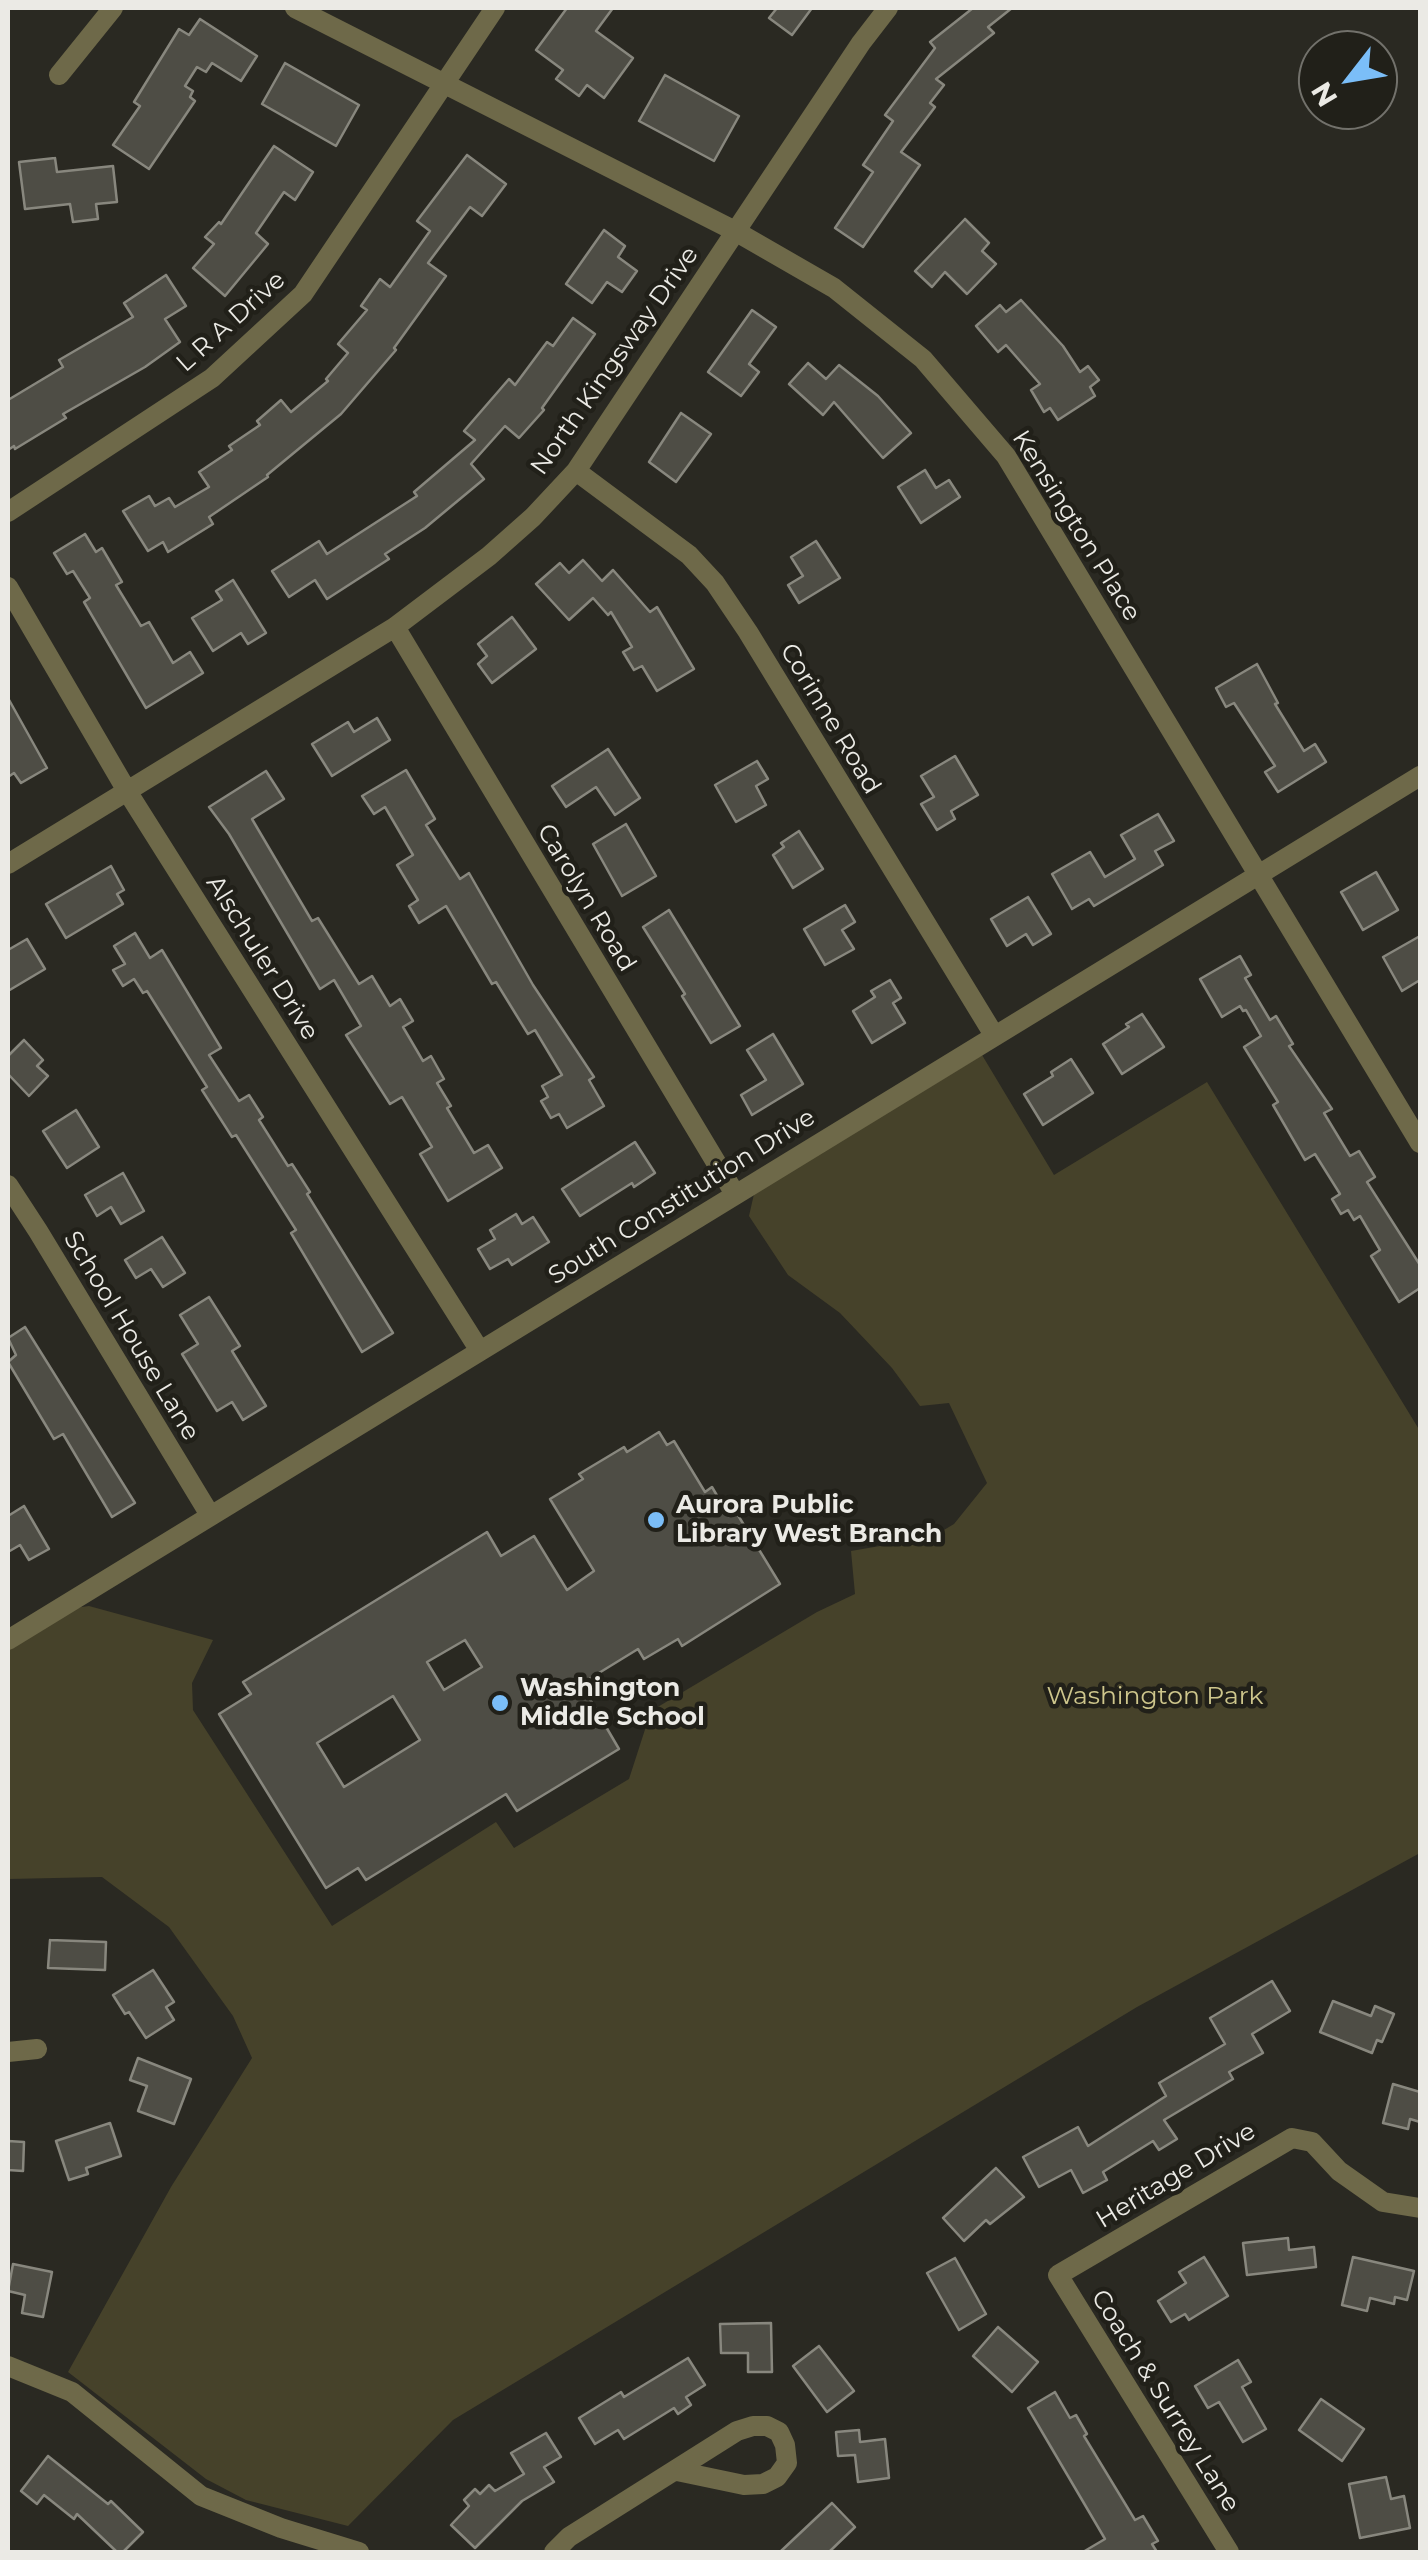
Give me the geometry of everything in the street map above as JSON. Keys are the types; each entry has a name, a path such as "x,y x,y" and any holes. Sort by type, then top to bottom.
{"street":[{"path":"59,74 113,8"},
{"name":"Kensington Place","path":"295,8 734,232 834,288 923,359 1006,456 1420,1143"},
{"name":"L R A Drive","path":"8,512 212,378 304,294 495,8"},
{"name":"North Kingsway Drive","path":"8,864 395,627 489,556 533,517 576,472 888,8"},
{"name":"Corinne Road","path":"576,472 689,555 714,583 994,1035"},
{"name":"Alschuler Drive","path":"8,587 127,791 480,1351"},
{"name":"Carolyn Road","path":"395,627 734,1194"},
{"name":"South Constitution Drive","path":"8,1640 1420,776"},
{"name":"School House Lane","path":"8,1186 210,1515"},
{"path":"8,2052 38,2048"},
{"name":"Heritage Drive","path":"1058,2275 1292,2138 1312,2142 1340,2171 1384,2202 1420,2208"},
{"name":"Coach & Surrey Lane","path":"1058,2275 1229,2552"},
{"path":"8,2366 72,2392 201,2496 280,2528 359,2552"},
{"path":"554,2552 569,2537 737,2432 767,2426 779,2432 785,2446 787,2464 763,2484 744,2485 677,2471"}],"green space":[{"name":"Washington Park","path":"982,1055 1054,1175 1207,1082 1420,1431 1420,1853 1137,2007 453,2420 348,2526 246,2500 206,2479 68,2372 171,2187 252,2058 233,2016 169,1927 102,1877 8,1879 8,1648 68,1609 89,1606 213,1640 192,1683 193,1710 332,1926 496,1822 514,1848 629,1779 651,1711 817,1612 855,1594 851,1551 932,1537 954,1524 987,1483 949,1403 920,1406 892,1368 840,1313 788,1275 749,1216 754,1194"}],"building":[{"path":"567,8 613,8 596,31 633,58 604,98 587,85 579,96 556,79 563,70 536,50"},
{"path":"777,8 812,8 792,35 769,18"},
{"path":"973,8 1012,8 988,27 994,33 936,79 944,85 930,103 935,107 901,152 920,165 863,247 835,228 873,172 863,165 893,121 885,115 935,48 930,42"},
{"path":"200,19 257,56 241,81 212,63 206,72 197,67 185,86 193,91 190,97 195,101 149,169 113,145 140,106 134,102 179,29 189,35"},
{"path":"285,63 359,105 336,146 262,104"},
{"path":"665,75 739,116 714,161 639,121"},
{"path":"274,146 313,172 295,200 284,192 256,233 268,244 225,296 193,268 214,244 205,237 221,224"},
{"path":"467,155 506,184 482,216 470,207 428,263 446,276 396,350 341,414 268,477 209,517 213,524 168,552 163,542 148,551 123,511 149,496 155,506 169,498 175,507 209,487 199,472 232,450 229,446 260,425 257,421 281,400 291,412 328,381 348,353 338,344 367,310 361,306 380,279 390,287 430,231 417,221"},
{"path":"55,158 57,172 113,166 117,202 96,204 98,219 73,222 70,204 25,209 19,162"},
{"path":"965,219 989,243 982,251 996,264 967,294 945,272 932,287 915,271"},
{"path":"604,230 625,246 618,257 637,271 622,292 607,282 592,303 566,284"},
{"path":"166,275 186,306 165,319 180,342 63,414 66,418 8,450 8,400 63,367 59,360 133,317 124,303"},
{"path":"1021,300 1063,346 1080,372 1088,366 1099,380 1090,387 1095,396 1058,420 1050,408 1044,412 1031,390 1040,384 1006,345 998,352 976,326 1000,305 1006,312"},
{"path":"752,310 776,327 749,364 759,372 741,396 708,372"},
{"path":"573,318 595,334 544,410 519,438 505,426 471,464 484,479 425,528 385,554 389,559 327,599 315,580 289,597 272,571 319,541 327,554 417,496 414,492 475,440 464,431 509,379 515,385 547,342 553,346"},
{"path":"808,363 826,379 839,365 878,396 911,433 883,458 834,402 823,415 789,384"},
{"path":"681,413 711,434 676,482 649,462"},
{"path":"925,470 936,488 949,480 960,497 921,523 898,487"},
{"path":"85,534 96,552 102,548 122,582 116,585 141,626 149,622 173,663 190,652 203,673 146,708 84,602 90,598 73,571 67,574 54,553"},
{"path":"816,541 840,578 799,603 788,585 803,576 791,557"},
{"path":"583,560 602,581 613,570 650,612 657,607 694,669 657,691 642,666 634,670 623,652 632,647 611,612 608,615 593,598 569,620 536,584 560,563 569,573"},
{"path":"233,580 266,633 248,644 241,633 213,651 192,618 222,600 216,591"},
{"path":"512,617 536,649 492,683 478,664 487,656 478,644"},
{"path":"1257,664 1278,703 1275,704 1304,751 1315,744 1326,762 1278,792 1265,772 1275,766 1234,703 1226,707 1216,688"},
{"path":"8,698 47,768 21,783 14,773 8,777"},
{"path":"377,718 390,740 332,776 312,744 348,722 354,732"},
{"path":"608,749 640,798 615,815 596,787 566,807 552,786"},
{"path":"955,756 978,795 951,811 955,819 937,830 921,804 934,797 921,776"},
{"path":"757,761 768,779 756,786 766,805 736,822 715,785"},
{"path":"406,770 435,819 426,825 460,879 469,873 533,985 594,1077 589,1080 604,1106 567,1128 559,1114 551,1118 541,1101 548,1097 542,1086 562,1075 535,1030 528,1034 496,982 492,984 446,906 419,923 409,906 418,900 397,865 413,855 385,807 374,814 362,796"},
{"path":"266,771 284,799 252,819 312,921 318,918 359,984 372,976 390,1006 400,999 413,1021 403,1027 423,1061 431,1056 444,1079 437,1083 451,1106 447,1108 474,1153 488,1145 502,1168 448,1201 420,1154 432,1147 402,1097 390,1104 346,1035 361,1026 334,980 320,989 229,834 209,807"},
{"path":"1158,814 1174,841 1155,851 1163,865 1094,906 1089,899 1072,909 1052,874 1090,852 1105,877 1135,859 1121,835"},
{"path":"626,824 656,876 622,896 593,844"},
{"path":"799,831 823,869 793,888 773,855 784,847 781,843"},
{"path":"111,866 124,890 117,894 123,904 66,938 46,904"},
{"path":"1376,872 1398,910 1363,930 1341,892"},
{"path":"1028,897 1051,934 1033,945 1026,934 1007,946 991,919"},
{"path":"845,905 855,922 842,930 854,949 825,965 804,929"},
{"path":"669,910 740,1026 711,1043 643,927"},
{"path":"135,933 150,958 162,950 221,1048 209,1055 239,1101 249,1095 263,1117 259,1120 310,1192 307,1194 393,1333 362,1352 291,1233 296,1230 236,1135 232,1137 202,1090 207,1087 147,991 143,993 134,979 123,986 113,970 125,964 114,946"},
{"path":"1420,936 1420,980 1402,991 1383,957"},
{"path":"27,939 45,969 8,991 8,950"},
{"path":"1240,956 1251,975 1245,978 1270,1020 1276,1016 1293,1044 1289,1046 1332,1109 1324,1113 1350,1156 1359,1151 1375,1177 1367,1182 1420,1265 1420,1288 1399,1302 1371,1256 1380,1250 1360,1216 1354,1220 1348,1210 1341,1214 1332,1199 1340,1194 1315,1154 1305,1160 1273,1105 1278,1102 1244,1047 1261,1036 1246,1010 1240,1006 1222,1017 1200,979"},
{"path":"890,980 901,998 893,1003 905,1023 872,1043 853,1011 875,997 871,991"},
{"path":"1142,1014 1164,1047 1122,1074 1103,1044"},
{"path":"773,1034 803,1084 752,1115 741,1095 766,1080 747,1050"},
{"path":"24,1040 43,1060 37,1066 48,1076 29,1096 8,1074 8,1056"},
{"path":"1071,1059 1093,1093 1043,1125 1024,1094"},
{"path":"76,1110 99,1147 67,1168 43,1131"},
{"path":"635,1142 655,1173 580,1216 562,1189"},
{"path":"123,1173 144,1211 121,1224 111,1207 97,1216 85,1195"},
{"path":"516,1214 522,1224 533,1217 549,1242 512,1265 508,1259 490,1269 478,1249 495,1239 490,1230"},
{"path":"162,1237 185,1273 163,1287 151,1269 136,1278 125,1260"},
{"path":"209,1297 240,1346 232,1351 266,1406 243,1420 232,1402 217,1411 182,1354 198,1344 180,1315"},
{"path":"25,1327 135,1503 112,1517 63,1434 54,1439 8,1362 16,1355 8,1338"},
{"name":"Washington Middle School","path":"659,1432 667,1445 674,1441 705,1492 712,1487 729,1516 736,1512 780,1584 682,1646 678,1639 644,1659 638,1649 581,1684 619,1749 517,1811 506,1794 366,1880 358,1868 326,1888 219,1714 251,1694 243,1682 487,1532 501,1556 534,1536 567,1590 594,1571 550,1499 583,1479 579,1474 624,1447 627,1452","holes":["465,1640 482,1667 444,1690 427,1662","393,1696 420,1740 344,1787 317,1743"]},
{"path":"24,1506 49,1549 29,1560 20,1545 8,1552 8,1516"},
{"path":"50,1940 106,1942 105,1970 48,1968"},
{"path":"153,1970 174,2002 166,2007 174,2020 146,2038 113,1995"},
{"path":"1272,1981 1290,2011 1252,2034 1263,2053 1229,2072 1233,2079 1164,2120 1177,2139 1159,2150 1153,2141 1103,2172 1107,2180 1083,2193 1071,2170 1039,2187 1023,2157 1078,2127 1088,2146 1166,2096 1159,2083 1225,2044 1210,2018"},
{"path":"1333,2001 1371,2016 1375,2006 1394,2014 1382,2042 1377,2040 1372,2053 1320,2032"},
{"path":"138,2058 191,2079 174,2124 138,2111 147,2086 130,2080"},
{"path":"1393,2084 1420,2092 1420,2122 1410,2119 1408,2129 1383,2123"},
{"path":"110,2123 121,2156 86,2168 88,2174 69,2180 56,2141"},
{"path":"8,2141 24,2142 23,2171 8,2170"},
{"path":"996,2168 1024,2197 990,2224 986,2220 964,2241 943,2218"},
{"path":"1288,2238 1289,2250 1314,2247 1316,2267 1247,2275 1243,2243"},
{"path":"1204,2257 1228,2296 1189,2320 1185,2314 1171,2322 1158,2301 1186,2283 1179,2272"},
{"path":"1353,2257 1414,2271 1407,2300 1395,2297 1394,2304 1370,2298 1367,2311 1342,2305"},
{"path":"955,2258 986,2314 959,2330 927,2273"},
{"path":"13,2264 52,2272 43,2317 22,2313 25,2295 8,2291"},
{"path":"771,2323 772,2372 748,2372 748,2353 721,2353 720,2324"},
{"path":"998,2327 1038,2362 1012,2392 973,2356"},
{"path":"819,2346 854,2391 827,2412 793,2366"},
{"path":"688,2358 705,2385 686,2397 691,2405 678,2414 674,2408 624,2439 618,2430 595,2444 579,2418 621,2392 624,2397"},
{"path":"1238,2360 1251,2382 1242,2387 1266,2429 1243,2442 1219,2402 1208,2408 1195,2386"},
{"path":"1055,2392 1070,2418 1076,2415 1087,2434 1084,2436 1135,2520 1143,2516 1158,2541 1152,2544 1157,2552 1083,2552 1105,2539 1028,2408"},
{"path":"1321,2399 1364,2429 1342,2461 1299,2430"},
{"path":"859,2430 860,2442 885,2439 889,2478 858,2482 855,2455 838,2456 836,2432"},
{"path":"546,2433 561,2457 544,2467 554,2482 522,2501 475,2548 451,2525 469,2506 464,2500 475,2489 480,2494 489,2485 495,2491 524,2474 511,2453"},
{"path":"48,2456 108,2504 111,2501 143,2532 123,2552 117,2552 77,2514 74,2519 44,2495 37,2504 21,2491"},
{"path":"1386,2477 1391,2499 1404,2496 1410,2528 1360,2538 1349,2484"},
{"path":"832,2503 855,2527 829,2552 780,2552"}],"place":[{"name":"Aurora Public Library West Branch","path":"656,1520"},
{"name":"Washington Middle School","path":"500,1703"}]}
